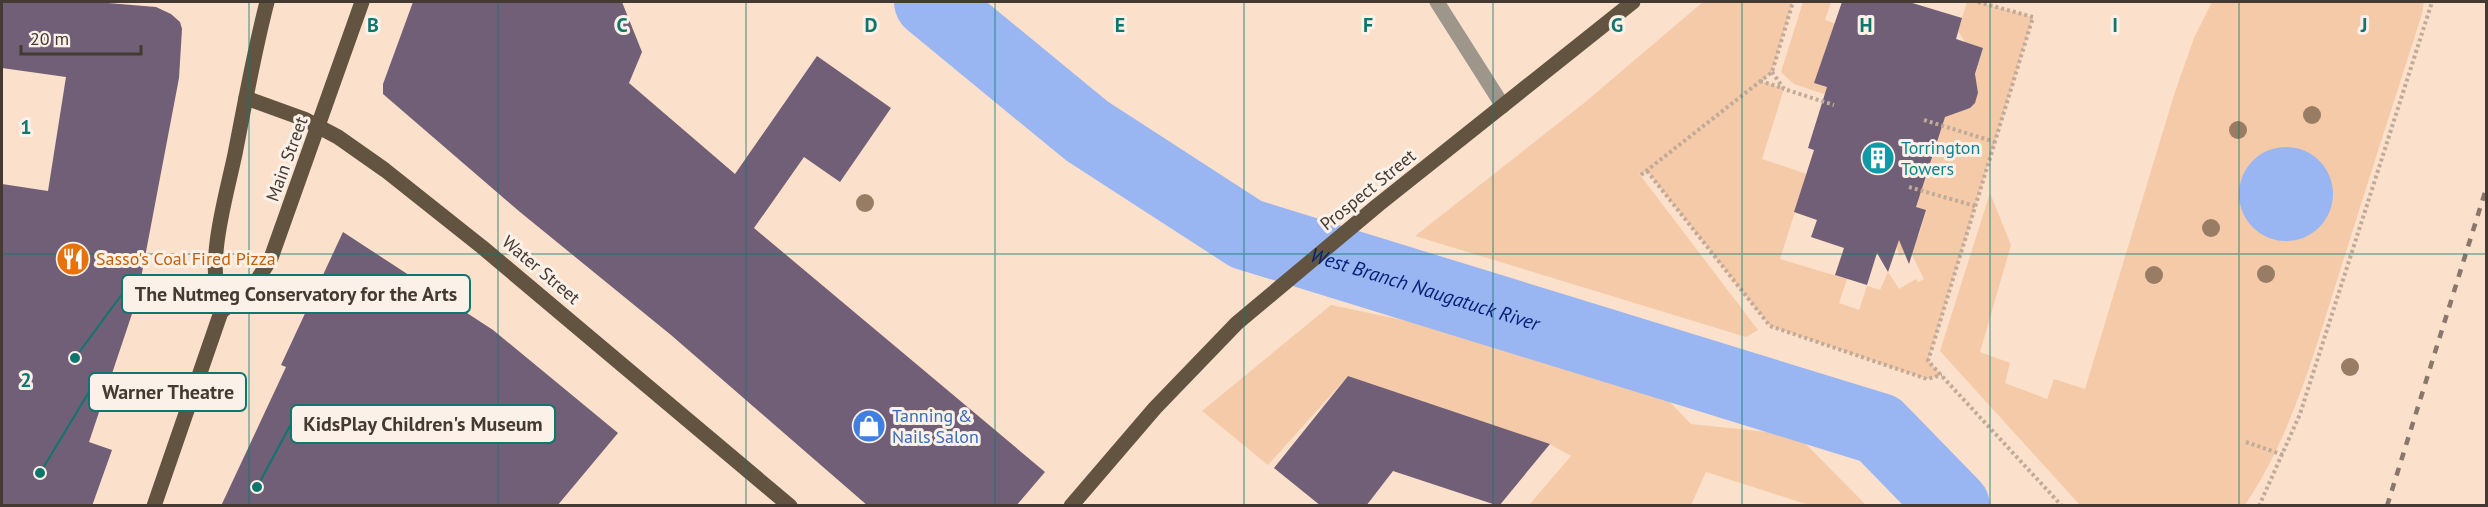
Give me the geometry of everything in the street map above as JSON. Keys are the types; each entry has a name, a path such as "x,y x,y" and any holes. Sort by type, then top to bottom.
{"main road":[{"path":"154,506 221,312 215,287 216,249 267,2"},
{"name":"Main Street","path":"221,312 256,282 271,258 362,2"},
{"name":"Prospect Street","path":"1071,506 1155,408 1237,323 1378,205 1633,2"},
{"name":"Water Street","path":"246,98 290,112 319,126 353,148 439,212 790,506"}],"street":[{"path":"1437,2 1503,106"}],"path":[{"path":"1641,175 1772,72 1793,2"},
{"path":"1978,2 2033,17 1928,361 2062,506"},
{"path":"2259,506 2300,414 2432,2"},
{"path":"1772,72 1784,88"},
{"path":"1760,81 1834,105"},
{"path":"1924,120 1995,142"},
{"path":"1647,171 1770,326 1927,379 1942,375"},
{"path":"1909,187 1975,206"},
{"path":"2246,442 2283,454"}],"shaded area":[{"path":"1703,2 1793,2 1772,72 1761,81 1784,89 1762,159 1807,174 1780,259 1847,279 1839,303 1859,310 1867,286 1880,290 1888,272 1899,289 1916,279 1918,282 1924,279 1910,251 1900,256 1896,247 1890,246 1905,231 1919,235 1926,211 1910,205 1928,172 1935,148 1924,120 1970,108 1977,99 1978,92 1973,83 1983,48 1965,42 1958,31 1967,2 1978,2 2033,17 1928,361 1942,375 1927,379 1770,326 1647,171 1641,175 1637,171 1758,330 1746,337 1415,236 1584,103"},
{"path":"1803,2 1831,2 1825,20 1842,26 1834,89 1836,98 1794,84 1781,72"},
{"path":"2212,2 2424,2 2300,394 2276,451 2245,505 2080,505 1940,351 1990,193 2011,245 1980,352 2010,363 2005,383 2047,399 2054,379 2085,389 2174,95 2194,38"},
{"path":"1331,305 1638,369 1691,424 1797,435 1866,505 1809,505 1706,472 1691,505 1529,505 1571,456 1550,444 1348,376 1268,465 1202,411"}],"water":[{"path":"2286,147 2304,151 2319,161 2329,176 2333,194 2329,212 2319,227 2304,237 2286,241 2268,237 2253,227 2243,212 2239,194 2243,176 2253,161 2268,151"}],"building":[{"path":"2,2 96,2 156,7 171,14 180,22 182,29 179,78 137,299 89,442 112,450 92,506 2,506 2,184 48,191 66,77 2,68"},
{"path":"413,2 622,2 642,52 629,83 735,174 817,56 891,108 840,182 804,157 754,228 1045,472 1016,506 868,506 671,335 520,212 383,94 383,84"},
{"name":"Torrington Towers","path":"1842,2 1909,2 1962,18 1956,39 1983,48 1975,74 1978,93 1975,103 1970,108 1945,117 1916,207 1926,210 1909,264 1899,240 1888,272 1877,253 1867,285 1835,275 1844,248 1811,237 1817,220 1794,212 1814,150 1808,148 1827,87 1814,83"},
{"path":"343,232 493,330 618,433 557,506 221,506 286,367 281,365"},
{"path":"1348,376 1550,444 1499,506 1393,471 1366,506 1321,506 1274,468"}],"waterway":[{"name":"West Branch Naugatuck River","path":"930,2 1087,131 1246,234 1879,429 1954,506"}],"railway":[{"path":"2387,506 2486,189"}],"place":[{"name":"Torrington Towers","path":"1878,158"},
{"name":"Sasso's Coal Fired Pizza","path":"73,259"},
{"name":"The Nutmeg Conservatory for the Arts","path":"75,358"},
{"name":"Tanning & Nails Salon","path":"869,426"},
{"name":"Warner Theatre","path":"40,473"},
{"name":"KidsPlay Children's Museum","path":"257,487"}]}
